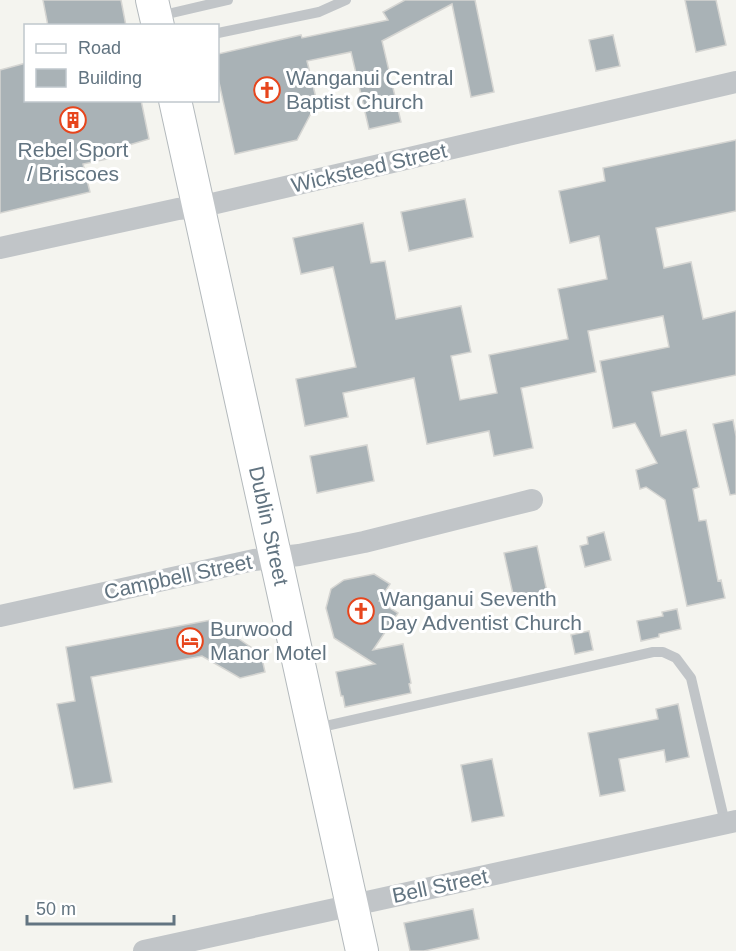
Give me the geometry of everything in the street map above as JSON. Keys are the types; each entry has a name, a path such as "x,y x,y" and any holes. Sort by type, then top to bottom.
{"main road":[{"name":"Dublin Street","path":"175,102 362,951"}],"street":[{"name":"Wicksteed Street","path":"0,248 178,209 199,207 736,82"},
{"name":"Campbell Street","path":"0,616 254,560 276,559 364,542 532,500"},
{"name":"Bell Street","path":"144,951 731,822"}],"lane":[{"path":"155,14 196,4 228,0"},
{"path":"219,33 319,12 346,0"},
{"path":"313,728 653,652 663,652 676,658 691,678 731,822"}],"building":[{"path":"43,0 121,0 126,24 48,24"},
{"path":"405,0 475,0 494,92 471,97 452,4 382,41 401,122 369,129 351,52 307,61 317,102 297,140 235,154 219,82 219,54 301,35 302,38 388,20 383,12"},
{"path":"685,0 716,0 726,45 696,52"},
{"path":"613,35 620,66 596,71 589,40"},
{"name":"Rebel Sport / Briscoes","path":"24,64 24,102 141,102 149,139 109,151 112,158 83,164 90,192 0,213 0,70"},
{"path":"736,140 736,211 656,228 664,268 691,262 703,319 736,311 736,375 652,392 661,436 686,430 699,487 693,489 699,521 706,520 718,581 721,580 725,598 687,606 665,500 646,487 640,489 636,470 657,463 635,423 613,428 600,361 669,347 663,316 588,331 596,372 521,388 533,448 494,456 489,431 427,444 414,378 343,393 348,417 305,426 296,379 356,367 333,267 301,274 293,238 363,223 371,263 385,261 396,319 461,306 471,352 451,356 460,400 497,393 489,355 568,339 558,289 607,279 599,236 570,243 559,191 605,181 603,168"},
{"path":"465,199 473,237 409,251 401,212"},
{"path":"733,420 736,436 736,494 730,495 713,424"},
{"path":"367,445 374,481 317,493 310,456"},
{"path":"604,532 611,560 585,567 580,546 588,544 587,537"},
{"path":"537,546 547,592 514,599 504,553"},
{"path":"374,574 390,584 379,601 398,613 373,650 403,644 411,693 345,707 336,672 375,664 334,638 326,608 331,589 344,580"},
{"path":"677,609 681,629 641,641 637,621 663,616 662,612"},
{"path":"211,620 261,654 265,672 240,678 202,656 91,677 112,782 74,789 57,704 75,701 66,647"},
{"path":"589,631 593,650 575,654 571,635"},
{"path":"678,704 689,757 666,762 664,750 619,759 625,791 600,796 588,733 658,719 656,709"},
{"path":"492,759 504,816 472,822 461,765"},
{"path":"473,909 479,939 424,951 410,951 404,923"}],"place":[{"name":"Wanganui Central Baptist Church","path":"267,90"},
{"name":"Rebel Sport / Briscoes","path":"73,120"},
{"name":"Wanganui Seventh Day Adventist Church","path":"361,611"},
{"name":"Burwood Manor Motel","path":"190,641"}]}
